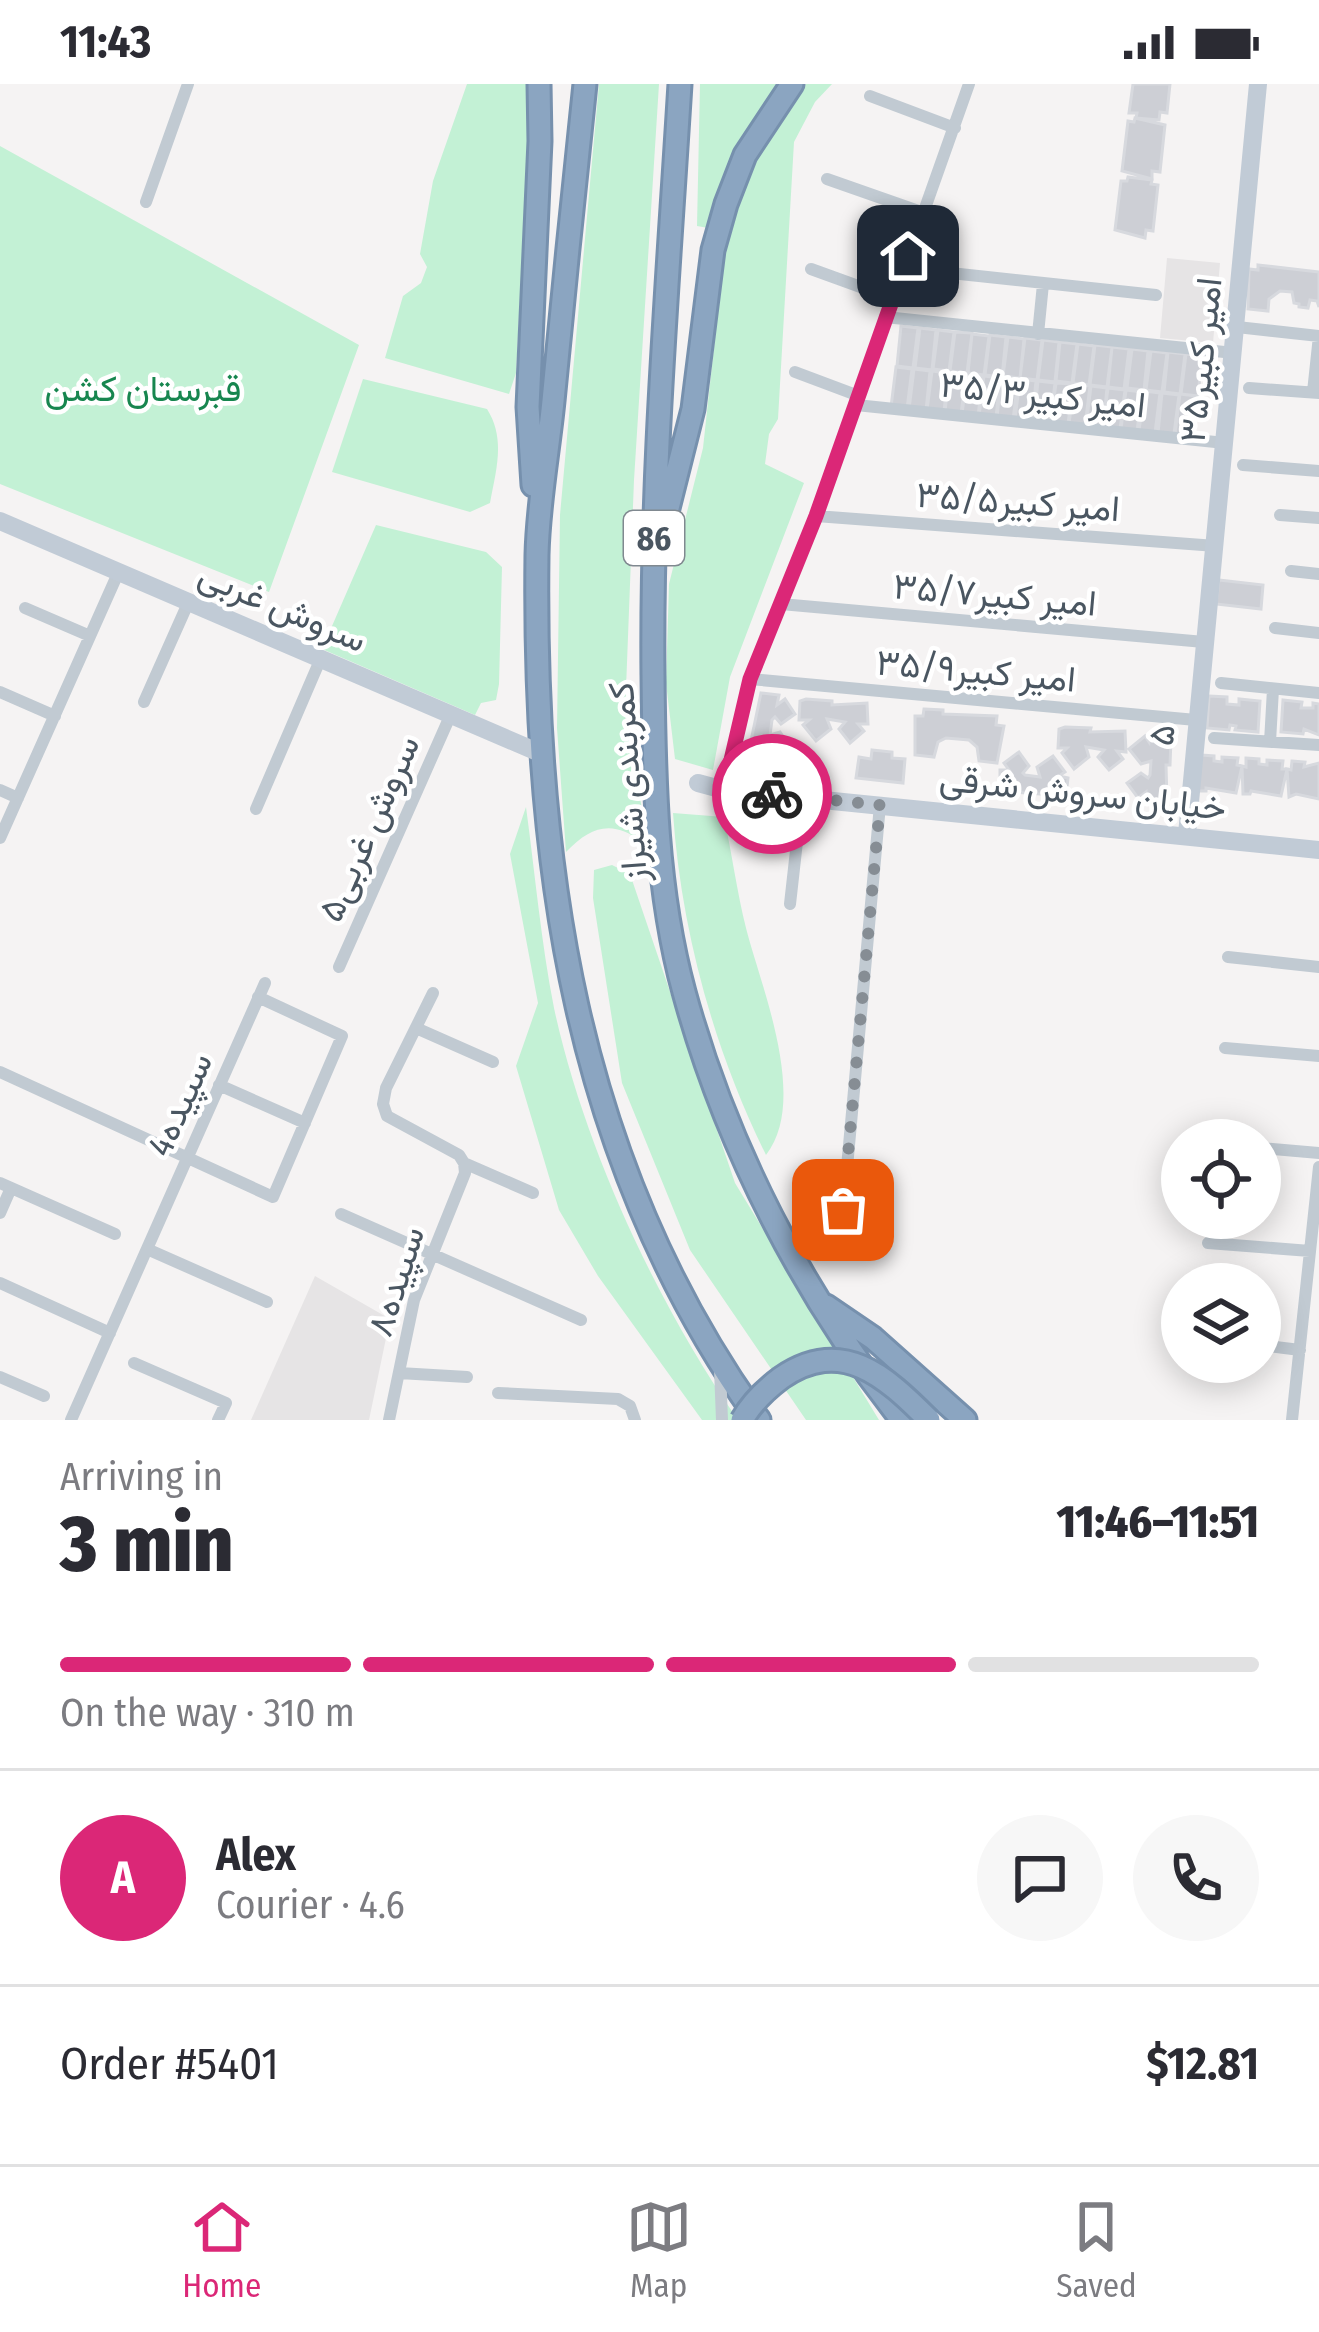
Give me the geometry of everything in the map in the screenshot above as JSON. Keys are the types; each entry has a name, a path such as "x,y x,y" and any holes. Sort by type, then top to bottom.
{"highway":[{"path":"539,84 529,407 540,753 556,913 579,1024 621,1153 668,1265 759,1420"},
{"path":"537,550 585,84"},
{"name":"کمربندی شیراز","path":"680,84 652,571 654,771 662,866 684,990 721,1101 766,1203 818,1301 902,1420"},
{"path":"652,571 693,409 706,290 726,204 746,154 792,84"},
{"path":"818,1301 873,1338 964,1420"},
{"path":"742,1420 754,1401 798,1367 840,1359 884,1380 929,1420"}],"street":[{"path":"146,202 188,84"},
{"path":"724,790 750,679 816,516 968,84"},
{"name":"امیر کبیر۳۵","path":"1204,643 1258,84"},
{"path":"870,95 956,128"},
{"path":"827,179 924,213"},
{"path":"811,269 891,298"},
{"path":"932,271 1156,295"},
{"path":"1038,334 1042,284"},
{"path":"885,317 1234,353"},
{"path":"1237,327 1319,336 1316,393 1249,388"},
{"name":"امیر کبیر۳۵/۳","path":"795,372 857,401 1225,443"},
{"path":"1243,465 1319,471"},
{"path":"1280,514 1319,518"},
{"name":"امیر کبیر۳۵/۵","path":"816,516 1216,545"},
{"name":"سروش غربی","path":"0,520 540,753"},
{"path":"0,838 119,571"},
{"path":"1291,571 1319,574"},
{"path":"144,702 189,601"},
{"name":"امیر کبیر۳۵/۷","path":"781,604 1204,643"},
{"path":"25,608 90,636"},
{"path":"1275,628 1319,633"},
{"name":"۵","path":"1187,834 1204,643"},
{"path":"256,809 321,658"},
{"name":"امیر کبیر۳۵/۹","path":"750,679 1196,720"},
{"path":"1221,683 1319,693"},
{"path":"1270,742 1273,689"},
{"path":"0,692 55,716"},
{"name":"سروش غربی۵","path":"339,967 451,714"},
{"path":"1214,737 1319,745"},
{"name":"خیابان سروش شرقی","path":"698,783 724,790 1319,850"},
{"path":"0,790 18,798"},
{"path":"790,904 802,797"},
{"path":"839,1255 880,805"},
{"path":"1228,957 1319,967"},
{"name":"4سپیده","path":"71,1420 265,983"},
{"path":"433,993 386,1088 387,1115 459,1155 464,1163 533,1193"},
{"path":"0,1072 273,1197 342,1036 258,997"},
{"path":"416,1028 493,1062"},
{"path":"1225,1048 1319,1056"},
{"path":"220,1085 305,1123"},
{"path":"1281,1150 1319,1153"},
{"name":"سپیده۸","path":"389,1420 414,1300 465,1173 464,1163"},
{"path":"1292,1420 1319,1167"},
{"path":"0,1213 5,1185 115,1234"},
{"path":"341,1214 581,1320"},
{"path":"1208,1243 1310,1251"},
{"path":"147,1249 267,1302"},
{"path":"0,1282 110,1333"},
{"path":"1303,1317 1319,1319"},
{"path":"1281,1348 1300,1350"},
{"path":"718,1357 722,1420"},
{"path":"134,1363 226,1402 218,1420"},
{"path":"399,1372 466,1378"},
{"path":"0,1377 44,1396"},
{"path":"498,1393 618,1400 629,1406 634,1420"}],"shaded area":[{"path":"1167,258 1220,263 1213,343 1160,338"},
{"path":"315,1276 390,1319 369,1420 251,1420"}],"green space":[{"path":"467,84 527,84 530,110 516,373 509,394 385,358 403,296 421,283 427,267 420,254 433,181"},
{"path":"599,84 659,84 634,480 625,715 642,809 643,843 622,831 603,829 584,836 566,852 557,728 560,515"},
{"path":"700,84 788,84 714,229 697,226"},
{"path":"806,84 832,84 815,102 794,142 778,419 769,434 765,464 804,483 730,677 713,770 675,759 666,683 669,584 703,448 724,255 766,139"},
{"name":"قبرستان کشن","path":"0,146 359,345 269,592 0,484"},
{"path":"363,379 487,409 498,443 490,503 470,512 332,472"},
{"path":"376,525 486,552 502,567 499,684 496,700 481,703 475,715 322,649"},
{"path":"526,807 554,1008 584,1115 652,1275 738,1420 702,1420 598,1276 559,1210 516,1066 538,1003 510,854"},
{"path":"673,813 724,817 783,1075 778,1132 766,1155 731,1074 703,988 684,901"},
{"path":"612,865 630,874 735,1183 879,1420 806,1420 690,1250 622,1083 593,898 594,870"}],"building":[{"path":"1133,84 1170,84 1167,113 1160,112 1159,120 1129,113"},
{"path":"1135,118 1165,125 1160,172 1152,171 1152,179 1122,171 1128,121"},
{"path":"1128,177 1158,185 1153,231 1146,230 1145,238 1115,230 1121,181"},
{"path":"1258,265 1319,272 1319,307 1310,300 1308,308 1299,307 1292,292 1280,291 1269,299 1268,311 1248,309 1249,269 1258,270"},
{"path":"901,326 918,328 913,368 897,366"},
{"path":"920,328 936,330 932,370 915,368"},
{"path":"938,330 954,332 949,371 933,369"},
{"path":"955,332 972,333 967,373 950,371"},
{"path":"972,334 989,336 984,375 968,373"},
{"path":"990,335 1006,337 1002,377 985,375"},
{"path":"1008,337 1024,339 1020,378 1003,376"},
{"path":"1025,338 1042,340 1037,380 1020,378"},
{"path":"1043,340 1059,342 1055,382 1038,380"},
{"path":"1060,342 1077,344 1072,383 1056,381"},
{"path":"1078,344 1094,346 1089,385 1073,383"},
{"path":"1095,345 1112,347 1107,387 1090,385"},
{"path":"1112,347 1129,349 1124,389 1108,387"},
{"path":"1132,349 1148,351 1144,390 1127,388"},
{"path":"1151,351 1167,353 1162,392 1146,390"},
{"path":"1168,352 1185,354 1180,394 1164,392"},
{"path":"1186,354 1202,356 1198,396 1181,394"},
{"path":"896,367 912,369 907,409 891,407"},
{"path":"914,369 930,371 926,411 909,409"},
{"path":"932,371 948,373 944,412 927,410"},
{"path":"949,372 966,374 961,414 945,412"},
{"path":"967,375 983,376 978,416 962,414"},
{"path":"984,376 1000,378 996,418 979,416"},
{"path":"1001,378 1018,380 1013,420 997,418"},
{"path":"1020,379 1036,381 1032,421 1015,419"},
{"path":"1038,381 1055,383 1050,422 1034,420"},
{"path":"1056,383 1073,384 1068,424 1051,422"},
{"path":"1074,384 1090,386 1085,426 1069,424"},
{"path":"1091,386 1107,388 1103,428 1086,426"},
{"path":"1108,388 1125,390 1120,429 1103,427"},
{"path":"1126,390 1142,392 1137,431 1121,429"},
{"path":"1144,391 1160,393 1155,433 1139,431"},
{"path":"1162,393 1179,395 1174,434 1158,433"},
{"path":"1180,394 1196,396 1192,436 1175,434"},
{"path":"1219,580 1263,585 1261,609 1216,604"},
{"path":"761,693 779,695 777,705 785,699 795,714 781,724 775,717 772,720 770,735 780,732 791,748 774,759 770,753 769,763 750,760 748,755"},
{"path":"1209,696 1227,697 1227,704 1239,705 1239,699 1260,701 1258,732 1235,730 1230,725 1229,730 1207,728"},
{"path":"1283,700 1302,702 1301,708 1319,704 1319,735 1304,729 1303,734 1281,732"},
{"path":"800,701 832,701 832,705 867,703 868,724 858,724 864,731 850,743 839,729 845,722 827,719 831,729 816,741 803,725 809,720 799,720"},
{"path":"924,709 997,716 996,725 1004,726 997,763 979,761 977,747 969,740 946,738 938,742 934,757 915,755 915,716 923,716"},
{"path":"1059,729 1125,731 1126,752 1117,751 1123,759 1109,770 1098,757 1104,750 1086,747 1089,757 1074,769 1062,753 1067,748 1058,748"},
{"path":"1150,733 1169,734 1171,739 1164,802 1146,801 1146,792 1138,798 1127,783 1141,773 1150,775 1151,761 1141,764 1129,749 1145,736 1149,742"},
{"path":"872,750 905,759 903,783 856,778 859,757 871,759"},
{"path":"1019,752 1029,766 1023,773 1040,777 1037,767 1053,756 1065,772 1059,776 1068,778 1066,796 1000,791 1000,770 1009,770 1004,763"},
{"path":"1201,755 1222,762 1222,757 1238,758 1237,765 1242,766 1236,793 1198,791"},
{"path":"1246,758 1267,765 1267,760 1283,761 1282,769 1287,769 1281,796 1243,794"},
{"path":"1292,761 1305,762 1304,767 1319,763 1319,799 1289,797 1287,769 1291,770"}],"way so far":[{"path":"772,794 880,805 843,1210"}],"route":[{"path":"772,794 724,790 750,679 816,516 908,256"}]}
